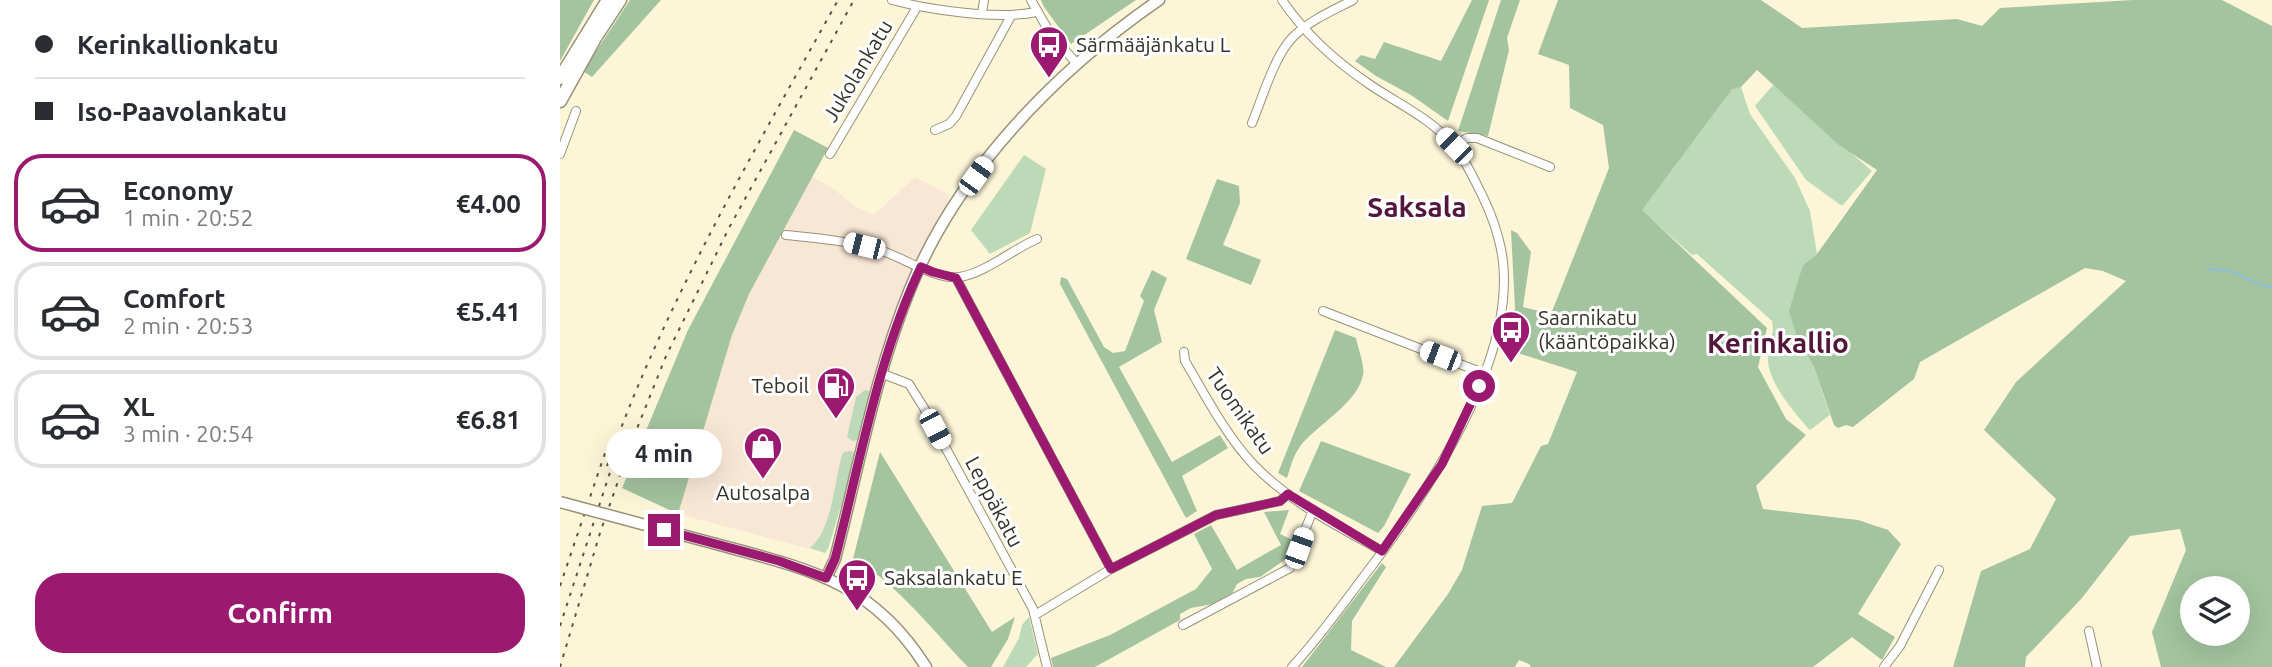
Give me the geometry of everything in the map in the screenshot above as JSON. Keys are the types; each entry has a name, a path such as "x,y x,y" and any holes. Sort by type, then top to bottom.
{"main road":[{"path":"560,78 608,0"},
{"path":"560,101 620,0"}],"street":[{"path":"892,0 917,7 1011,16 1036,12"},
{"path":"982,13 984,0"},
{"path":"1031,0 1036,12 1077,64"},
{"path":"826,578 835,559 900,316 939,230 992,154 1077,64 1159,0"},
{"path":"1282,0 1312,39 1367,83 1431,122 1454,146 1490,210 1503,262 1503,293 1499,320 1483,373 1474,399 1442,464 1382,551 1311,646 1292,667"},
{"path":"1252,123 1288,43 1303,28 1353,0"},
{"name":"Jukolankatu","path":"830,154 917,7"},
{"path":"935,130 949,124 956,116 1011,16"},
{"path":"560,154 576,111"},
{"path":"1454,146 1467,138 1476,138 1550,167"},
{"path":"786,235 849,243 879,250 933,272 956,278 976,272 1037,239"},
{"path":"956,278 1111,569"},
{"path":"1322,312 1483,373"},
{"name":"Tuomikatu","path":"1184,352 1185,361 1224,427 1253,463 1288,494 1382,551"},
{"name":"Leppäkatu","path":"883,374 909,384 1035,615 1046,667"},
{"path":"1035,615 1111,569 1216,515 1280,501 1288,494"},
{"path":"560,502 792,565 826,578 869,602 893,622 926,667"},
{"path":"1183,625 1290,568 1313,510"},
{"path":"1884,667 1899,646 1939,569"},
{"path":"2089,631 2097,667"}],"shaded area":[{"path":"812,177 831,187 856,207 874,215 915,177 950,195 886,335 856,456 825,553 678,514 732,335 749,294"}],"green space":[{"path":"560,0 594,0 560,61"},
{"path":"630,0 661,0 592,77 583,71"},
{"path":"1041,0 1136,0 1071,44"},
{"path":"1472,0 1489,0 1448,121 1355,61 1361,55 1375,59 1384,42 1441,61"},
{"path":"1501,0 1520,0 1507,38 1509,50 1488,136 1458,131"},
{"path":"1558,0 1761,0 1802,28 1957,19 1982,26 2000,8 2133,0 2222,0 2272,26 2272,667 2161,667 2152,632 2186,550 2180,529 2130,536 2082,598 2026,657 2025,667 1953,667 1981,571 2030,549 2056,499 1984,430 2016,382 2126,281 2103,271 2085,268 1920,362 1914,379 1853,427 1846,425 1838,428 1834,425 1814,367 1797,337 1789,311 1803,265 1817,254 1877,170 1839,145 1757,70 1741,87 1732,89 1642,210 1767,328 1758,367 1786,419 1806,435 1756,486 1763,509 1858,520 1888,530 1901,544 1858,614 1895,637 1882,660 1852,637 1813,667 1531,667 1519,660 1515,667 1394,667 1448,594 1462,570 1482,506 1512,503 1541,446 1548,444 1577,372 1508,350 1515,308 1511,230 1517,233 1531,252 1523,307 1551,314 1609,168 1603,125 1570,108 1569,65 1538,54"},
{"path":"1773,85 1872,171 1842,206 1806,180 1755,106"},
{"path":"1741,87 1750,114 1795,178 1810,211 1817,254 1803,265 1797,337 1814,367 1830,415 1810,430 1783,397 1772,377 1768,359 1772,321 1697,254 1692,255 1641,210 1732,88"},
{"path":"794,130 828,148 749,294 732,335 678,514 622,488 688,330"},
{"path":"1024,155 1046,169 1030,233 990,254 971,230"},
{"path":"1217,179 1239,186 1240,203 1223,245 1261,260 1251,285 1186,259"},
{"path":"1152,270 1167,278 1154,310 1162,342 1119,367 1172,462 1220,435 1228,448 1182,476 1197,511 1186,518 1060,284 1061,277 1067,279 1104,347 1113,353 1125,351 1144,301 1140,296"},
{"path":"1335,330 1356,338 1363,375 1353,396 1299,448 1287,478 1278,473"},
{"path":"865,390 872,396 860,440 852,441 847,437 856,397"},
{"path":"1321,441 1411,474 1378,533 1299,491"},
{"path":"852,451 856,456 828,549 825,553 810,548 828,518 842,455"},
{"path":"880,452 992,632 1015,617 1008,639 991,667 968,667 899,593 853,559"},
{"path":"1289,510 1280,534 1295,541 1286,559 1260,577 1246,579 1237,584 1232,594 1213,604 1191,608 1180,614 1180,620 1095,667 1053,667 1051,658 1110,635 1196,589 1212,569 1194,534 1211,525 1237,570 1281,545 1264,512"},
{"path":"1382,563 1386,567 1352,621 1351,650 1386,667 1302,667"},
{"path":"1029,617 1038,654 1026,667 1003,667 1019,638 1022,625"}],"waterway":[{"path":"2208,269 2230,271 2272,287"}],"railway":[{"path":"607,466 630,405 683,287 743,171 838,0"},
{"path":"560,667 600,533 632,441 666,356 729,228 854,0"},
{"path":"560,586 605,453"},
{"path":"560,626 614,460"}],"place":[{"name":"Särmääjänkatu L","path":"1049,79"},
{"name":"Saarnikatu (kääntöpaikka)","path":"1511,364"},
{"name":"Teboil","path":"836,420"},
{"name":"Autosalpa","path":"763,480"},
{"name":"Saksalankatu E","path":"857,612"}],"district":[{"name":"Saksala","path":"1417,207"},
{"name":"Kerinkallio","path":"1778,343"}],"route":[{"path":"664,530 779,561 826,578 835,559 900,316 921,267 956,278 1111,569 1216,515 1280,501 1288,494 1382,551 1442,464 1479,386"}]}
